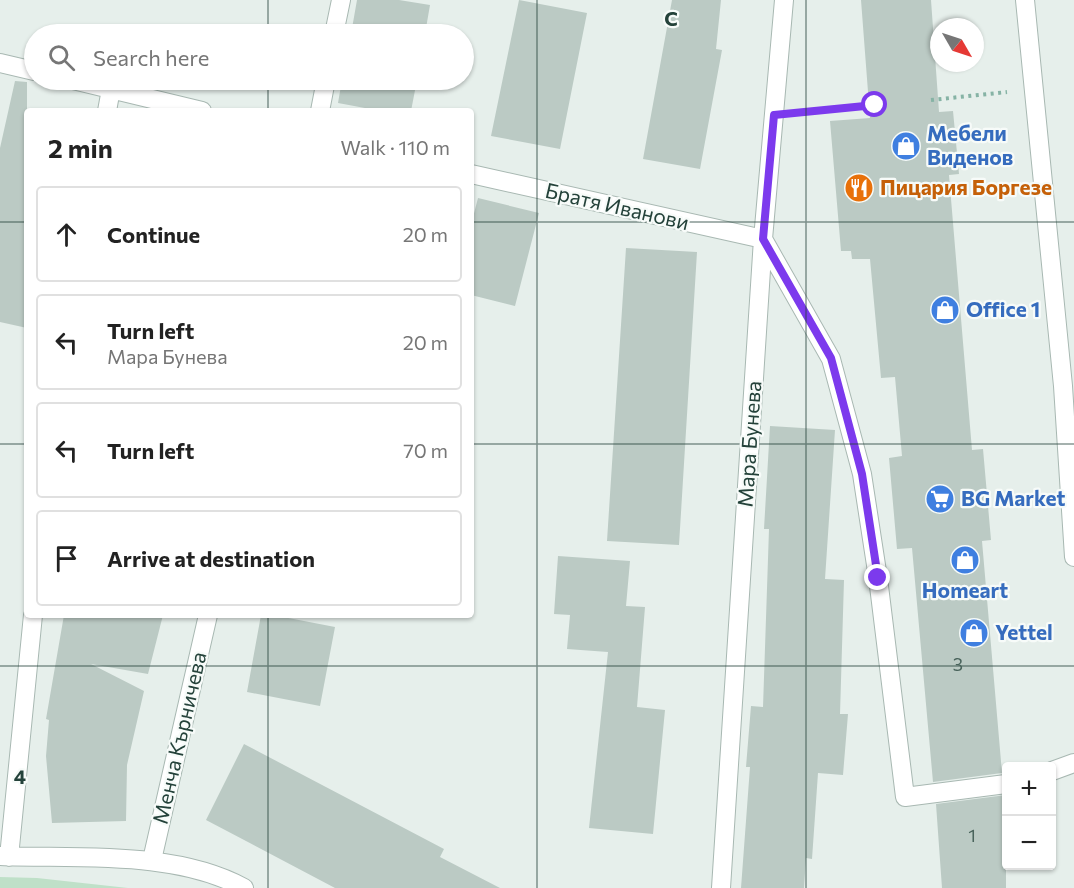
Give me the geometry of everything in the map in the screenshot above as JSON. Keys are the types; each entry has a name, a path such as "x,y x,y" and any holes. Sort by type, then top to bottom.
{"street":[{"path":"336,24 341,0"},
{"name":"Мара Бунева","path":"721,888 763,239 784,0"},
{"path":"1025,0 1069,386 1074,557"},
{"path":"0,63 24,69"},
{"path":"108,108 111,90"},
{"path":"119,90 190,108"},
{"path":"321,108 324,90"},
{"name":"Братя Иванови","path":"474,175 763,239"},
{"path":"763,239 831,358 862,474 878,578 905,797 1002,785"},
{"path":"33,618 4,857 152,860 226,878 244,888"},
{"name":"Менча Кърничева","path":"152,860 207,618"},
{"path":"1056,770 1074,763"}],"path":[{"path":"931,100 1035,90"},
{"path":"774,115 875,105"}],"green space":[{"path":"0,877 37,878 128,888 0,888"}],"building":[{"path":"357,0 399,0 430,5 427,24 353,24"},
{"path":"519,0 587,13 560,149 491,136"},
{"path":"672,0 721,0 716,49 722,50 700,169 643,159"},
{"path":"861,0 931,0 930,72 936,72 939,112 953,111 959,174 949,175 972,450 983,449 991,540 982,541 1002,773 933,782 912,548 897,549 889,458 902,456 895,377 881,378 870,259 852,259 851,251 841,251 830,121 870,118"},
{"path":"15,81 24,82 24,90 27,90 27,108 24,108 24,327 0,322 0,148"},
{"path":"340,90 415,90 412,108 365,108 338,103"},
{"path":"478,198 539,213 515,306 474,296 474,213"},
{"path":"626,248 697,252 679,545 607,541"},
{"path":"770,426 835,430 825,579 844,580 840,714 848,714 843,775 818,773 812,859 806,858 804,888 741,888 750,767 746,767 751,706 763,707 769,529 764,529"},
{"path":"558,556 630,561 626,606 645,607 637,707 665,710 653,834 589,828 608,652 567,649 570,615 554,614"},
{"path":"63,618 162,618 148,674 91,664 144,691 127,765 126,821 52,823 46,756 49,720 46,719"},
{"path":"260,618 288,618 335,627 320,706 247,692"},
{"path":"244,744 444,849 440,857 500,888 335,888 206,820"},
{"path":"1002,796 1002,870 1006,870 1006,888 942,888 936,804"}],"place":[{"name":"Мебели Виденов","path":"906,146"},
{"name":"Пицария Боргезе","path":"859,188"},
{"name":"Office 1","path":"945,310"},
{"name":"BG Market","path":"940,499"},
{"name":"Homeart","path":"965,560"},
{"name":"Yettel","path":"974,633"}],"route":[{"path":"875,105 774,115 763,239 831,358 862,474 878,578"}]}
